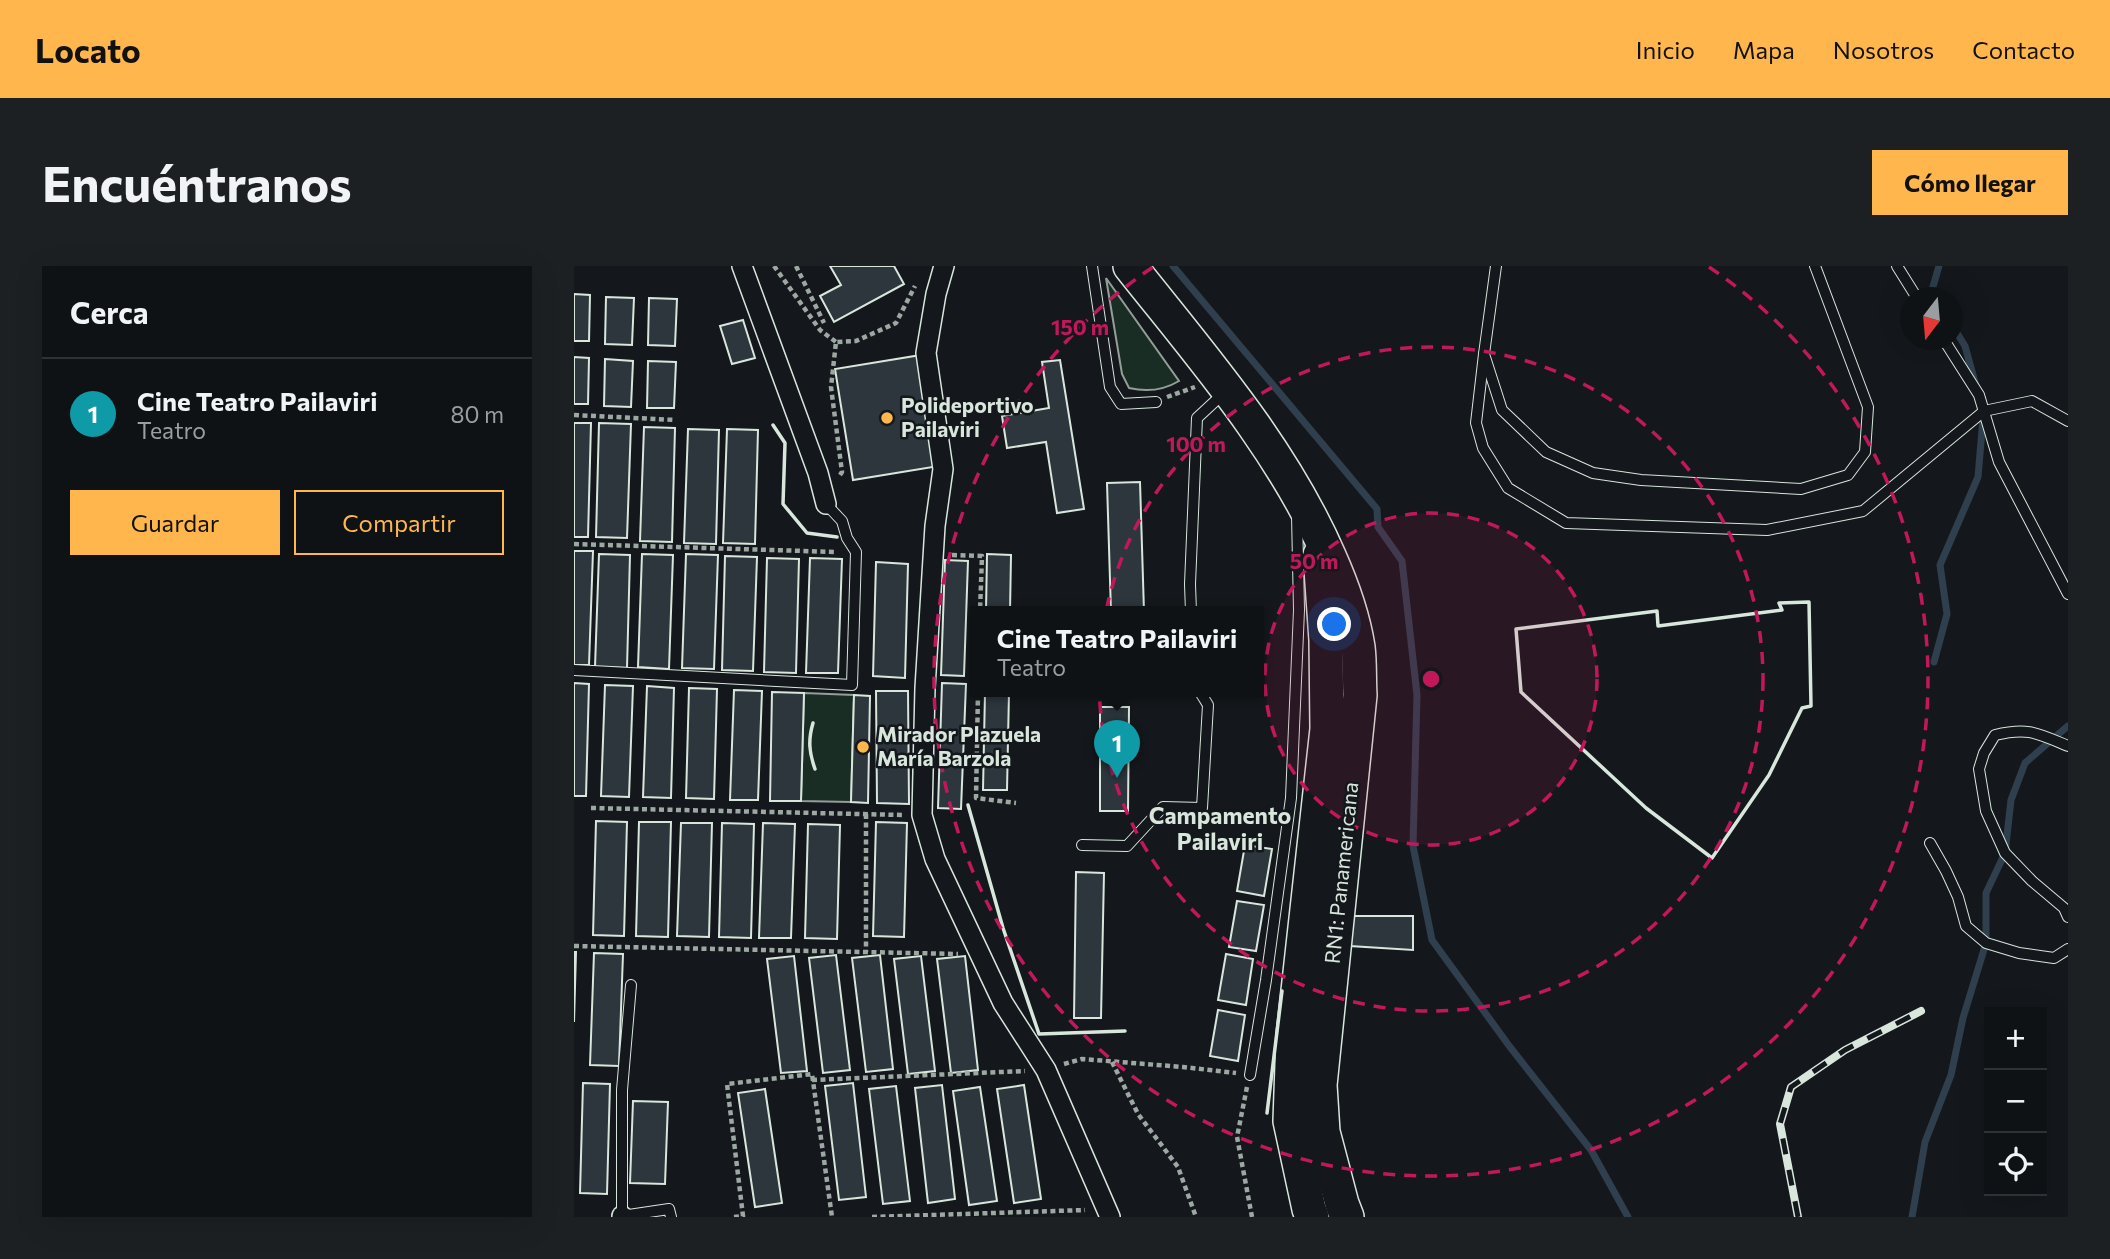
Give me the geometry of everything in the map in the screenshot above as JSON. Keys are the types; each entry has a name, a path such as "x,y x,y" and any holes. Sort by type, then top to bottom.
{"highway":[{"name":"RN1: Panamericana","path":"1130,266 1223,384 1277,458 1318,532 1345,593 1358,648 1360,695 1320,1085 1323,1132 1347,1217"},
{"name":"RN1: Panamericana","path":"1312,1217 1290,1121 1293,1036 1327,729 1326,640 1318,532"}],"street":[{"path":"742,266 818,473 826,504"},
{"path":"942,272 926,353 943,469 925,688 922,815 935,859 980,955 1003,1003 1046,1070 1109,1213"}],"lane":[{"path":"1092,266 1110,387 1121,404 1156,402"},
{"path":"1496,266 1476,423 1483,448 1508,488 1566,523 1768,530 1863,511 1984,411 2032,401 2068,421"},
{"path":"1483,354 1502,410 1546,452 1592,473 1641,480 1801,489 1809,487 1848,475 1865,452 1868,407 1815,266"},
{"path":"1897,266 1910,287"},
{"path":"1950,350 1979,395 1999,463 2068,594"},
{"path":"1191,606 1197,418 1223,384"},
{"path":"1250,1075 1291,798 1299,610 1296,493"},
{"path":"574,670 852,685 856,552 847,538 842,521 826,504"},
{"path":"1082,845 1127,846 1163,807 1202,808 1208,705 1203,697"},
{"path":"2068,746 2038,733 2017,730 1995,735 1984,752 1979,769 1986,811 2005,853 2064,908 2068,917"},
{"path":"1930,843 1958,897 1966,926 1986,943 2019,953 2054,958 2068,948"},
{"path":"631,985 622,1090 622,1217 669,1209 671,1217"}],"path":[{"path":"774,266 820,330 836,342 856,341 896,323 916,285 942,272"},
{"path":"796,266 824,323"},
{"path":"826,504 842,472 831,387 836,342"},
{"path":"1156,402 1223,384"},
{"path":"574,415 675,420"},
{"path":"574,544 856,552"},
{"path":"934,554 982,556 980,606"},
{"path":"978,697 976,798 1016,803"},
{"path":"591,808 922,815"},
{"path":"866,814 866,952"},
{"path":"574,946 980,955"},
{"path":"812,1080 1046,1070 1082,1059 1250,1075 1237,1137 1252,1217"},
{"path":"1112,1061 1138,1114 1178,1167 1196,1217"},
{"path":"734,1217 743,1216 727,1084 811,1074 832,1217"},
{"path":"872,1217 1109,1213"}],"green space":[{"path":"1106,278 1179,381 1155,389 1129,388 1122,374"},
{"path":"804,693 854,695 851,802 801,801"}],"building":[{"path":"830,266 894,266 904,284 834,322 820,296 841,285"},
{"path":"574,294 590,295 589,341 574,341"},
{"path":"606,297 634,298 632,345 605,344"},
{"path":"649,298 677,299 675,346 648,345"},
{"path":"743,320 755,358 732,364 720,326"},
{"name":"Polideportivo Pailaviri","path":"921,355 939,466 853,480 835,369"},
{"path":"574,357 589,358 588,404 574,404"},
{"path":"605,359 633,361 631,407 604,406"},
{"path":"1060,360 1084,509 1057,513 1046,442 1007,448 1002,416 1049,408 1042,362"},
{"path":"648,361 676,362 674,408 647,408"},
{"path":"574,423 591,423 588,537 574,537"},
{"path":"599,423 631,424 627,538 596,537"},
{"path":"644,427 675,428 672,542 640,541"},
{"path":"688,429 719,430 716,544 684,543"},
{"path":"727,429 758,430 755,544 723,543"},
{"path":"1140,482 1144,606 1111,606 1107,483"},
{"path":"574,551 593,551 589,665 574,665"},
{"path":"599,554 630,555 627,668 595,667"},
{"path":"642,554 673,555 669,669 638,667"},
{"path":"686,554 718,555 714,669 682,668"},
{"path":"987,554 1011,555 1010,606 986,606"},
{"path":"725,556 757,557 753,671 722,670"},
{"path":"767,558 799,559 796,673 764,672"},
{"path":"810,558 842,559 838,673 806,673"},
{"path":"945,560 968,561 964,676 941,675"},
{"path":"876,562 908,564 905,678 873,676"},
{"path":"574,683 589,684 586,796 574,796"},
{"path":"942,683 966,684 961,809 938,808"},
{"path":"605,685 633,686 629,797 601,796"},
{"path":"647,686 674,688 671,798 643,797"},
{"path":"689,688 717,689 714,799 686,798"},
{"path":"734,690 762,691 758,800 730,800"},
{"path":"876,691 908,691 909,804 877,803"},
{"path":"772,692 804,693 801,801 770,801"},
{"path":"854,695 870,696 868,803 851,802"},
{"path":"985,697 1009,697 1007,790 983,790"},
{"path":"1100,707 1129,707 1128,811 1100,811"},
{"path":"596,821 627,822 624,936 593,935"},
{"path":"639,822 671,822 668,937 636,936"},
{"path":"876,822 907,823 904,937 873,936"},
{"path":"681,823 712,823 709,937 677,936"},
{"path":"722,823 754,824 751,938 719,937"},
{"path":"763,823 795,824 791,938 759,938"},
{"path":"808,824 840,825 837,939 805,938"},
{"path":"1245,845 1272,849 1264,896 1237,891"},
{"path":"1076,872 1104,873 1101,1018 1074,1018"},
{"path":"1237,901 1264,905 1256,951 1229,947"},
{"path":"1350,916 1413,916 1413,950 1350,946"},
{"path":"574,952 576,952 574,1022"},
{"path":"594,953 623,954 619,1066 590,1065"},
{"path":"1226,954 1253,959 1246,1005 1218,1000"},
{"path":"836,955 850,1070 823,1073 809,958"},
{"path":"880,955 893,1069 866,1072 852,958"},
{"path":"794,956 807,1071 781,1073 767,959"},
{"path":"921,956 935,1071 908,1074 894,959"},
{"path":"965,956 978,1070 951,1073 937,959"},
{"path":"1218,1010 1245,1015 1238,1061 1210,1056"},
{"path":"583,1083 610,1084 607,1194 580,1193"},
{"path":"853,1083 866,1197 839,1200 825,1086"},
{"path":"942,1085 955,1199 928,1203 915,1088"},
{"path":"1024,1085 1041,1199 1014,1203 997,1089"},
{"path":"896,1086 910,1201 883,1204 869,1089"},
{"path":"980,1087 997,1201 969,1205 953,1091"},
{"path":"765,1089 782,1203 755,1207 738,1093"},
{"path":"633,1101 668,1102 665,1184 630,1183"}],"waterway":[{"path":"1173,266 1377,509 1378,527 1402,561 1417,695 1413,846 1432,940 1510,1047 1591,1150 1628,1217"},
{"path":"1933,287 1939,266"},
{"path":"1963,343 1976,386"},
{"path":"1934,662 1947,614 1940,565 1978,477 1983,418"},
{"path":"1912,1217 1925,1142 1951,1075 1963,1018 1986,943 1986,893 2005,853 2011,800 2025,763 2068,726"}],"railway":[{"path":"1798,1217 1780,1124 1791,1087 1845,1050 1921,1011"}],"wall":[{"path":"773,425 785,443 783,504 807,533 837,537"},
{"path":"1809,602 1811,706 1802,708 1769,775 1712,858 1646,808 1521,692 1516,629 1657,611 1658,626 1782,610 1779,603 1809,602"},
{"path":"813,723 810,746 815,769"},
{"path":"968,805 1003,928 1039,1034 1125,1031"},
{"path":"1267,1113 1282,991"}],"place":[{"name":"Polideportivo Pailaviri","path":"887,418"},
{"name":"Mirador Plazuela María Barzola","path":"863,747"},
{"name":"Cine Teatro Pailaviri","path":"1117,778"}],"district":[{"name":"Campamento Pailaviri","path":"1220,829"}]}
